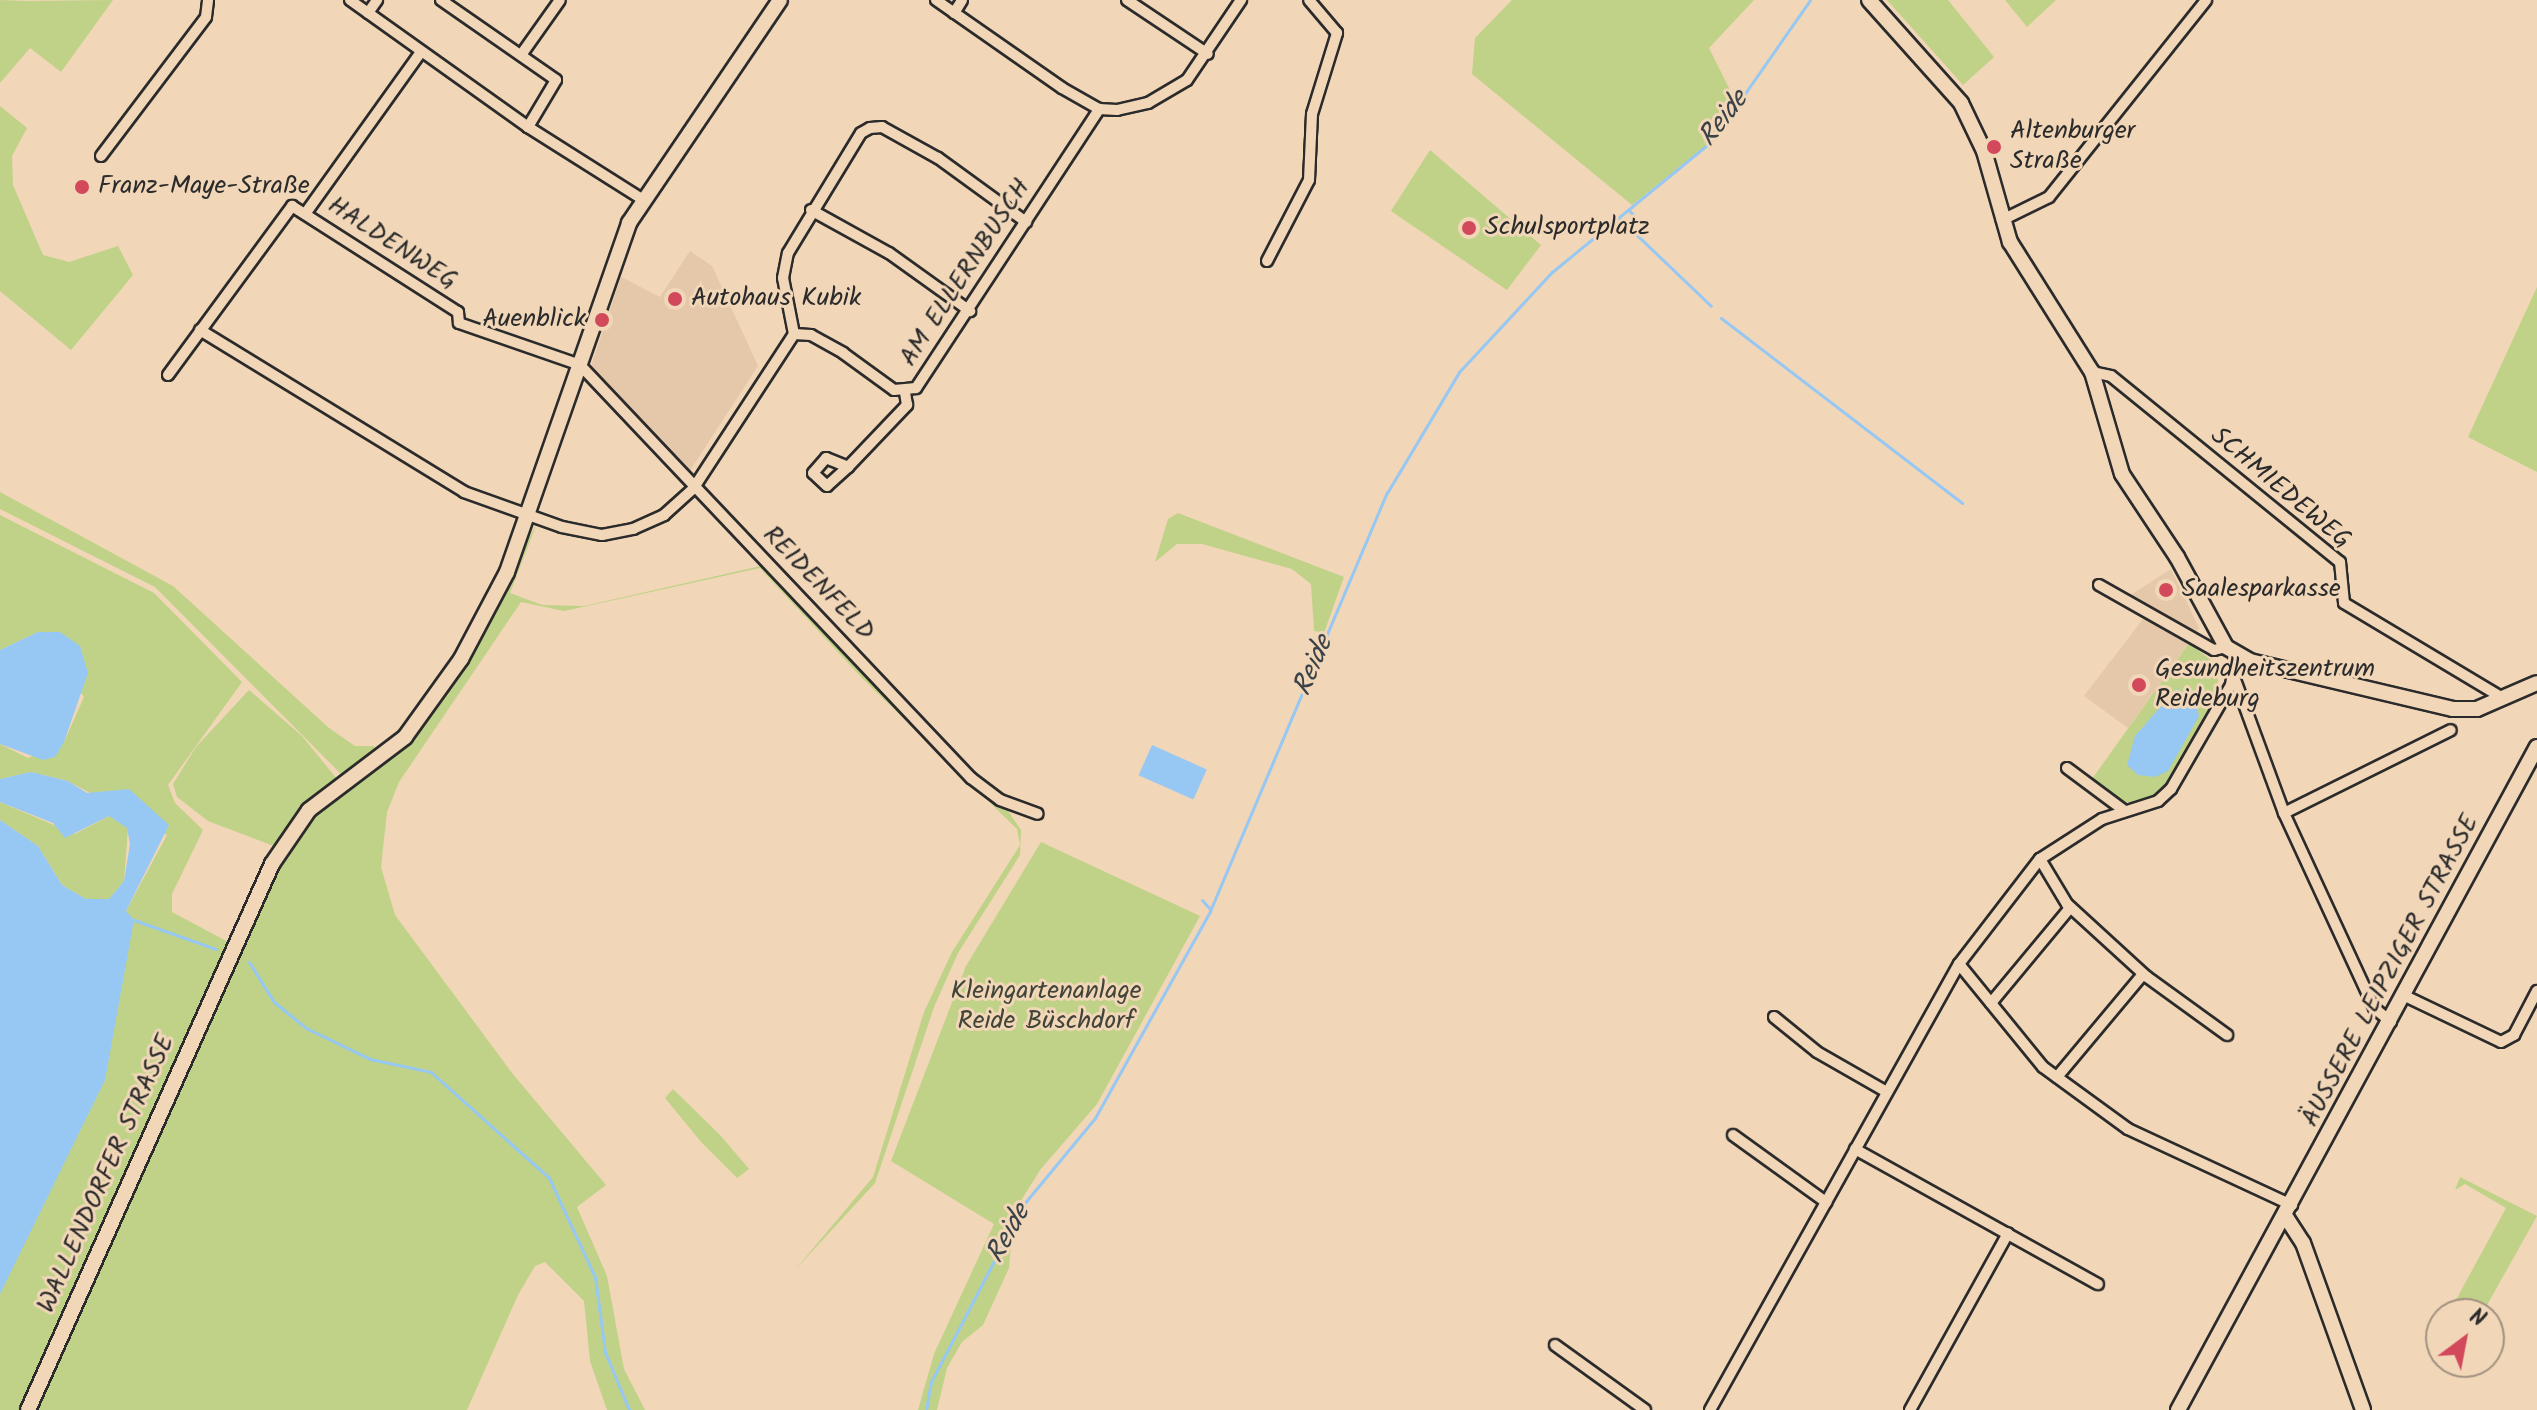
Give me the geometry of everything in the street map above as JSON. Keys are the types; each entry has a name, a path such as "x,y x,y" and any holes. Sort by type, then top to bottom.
{"street":[{"path":"101,156 206,17 208,0"},
{"path":"350,0 528,127 642,199"},
{"path":"368,13 377,0"},
{"path":"442,0 521,55 557,85 528,127"},
{"path":"521,55 560,0"},
{"name":"WALLENDORFER STRASSE","path":"28,1410 231,957 295,826 405,737 439,693 484,621 527,514 642,199 780,0"},
{"path":"936,0 1099,109 1148,103 1187,80 1208,54 1241,0"},
{"path":"954,13 962,0"},
{"path":"1127,0 1208,54"},
{"path":"1267,261 1309,180 1312,114 1337,33 1309,0"},
{"path":"1869,0 1961,103 1984,151 2002,220 2030,277 2092,372 2122,474 2177,557 2231,651 2234,676 2284,813 2374,1008 2391,1022"},
{"path":"2002,220 2049,197 2206,0"},
{"path":"168,375 292,206 305,214 421,52"},
{"name":"AM ELLERNBUSCH","path":"794,334 811,335 905,392 916,388 970,311 1099,109"},
{"path":"200,330 423,472 527,514 602,535 664,515 693,489 794,334 783,278 811,210 861,133 882,127 938,158 1026,222"},
{"path":"811,210 889,253 970,311"},
{"name":"HALDENWEG","path":"305,214 458,312 459,323 580,365"},
{"name":"REIDENFELD","path":"580,365 693,489 774,566 971,778 1000,800 1038,814"},
{"name":"SCHMIEDEWEG","path":"2092,372 2111,376 2340,562 2344,603 2501,697"},
{"path":"848,467 907,405 905,392"},
{"path":"2099,585 2214,650 2231,651 2453,709 2477,709 2537,683"},
{"path":"1710,1410 1885,1091 1959,964 2040,859 2125,811 2158,801 2171,789 2234,676"},
{"path":"2284,813 2451,730"},
{"name":"ÄUSSERE LEIPZIGER STRASSE","path":"2178,1410 2289,1211 2537,747"},
{"path":"2067,768 2125,811"},
{"path":"2040,859 2070,908 2143,974 2227,1035"},
{"path":"1991,1003 2070,908"},
{"path":"1959,964 2057,1077 2128,1129 2289,1211 2363,1410"},
{"path":"2057,1077 2143,974"},
{"path":"2405,996 2501,1042 2514,1035 2537,991"},
{"path":"1774,1017 1817,1052 1885,1091"},
{"path":"1733,1135 1826,1202"},
{"path":"1855,1149 2098,1284"},
{"path":"1910,1410 2008,1233"},
{"path":"1555,1345 1645,1410"}],"shaded area":[{"path":"690,251 712,266 758,366 689,472 591,366 621,277 660,297"},
{"path":"2171,569 2199,628 2128,728 2084,696 2150,608 2129,596"}],"green space":[{"path":"0,0 113,0 61,72 30,48 0,83"},
{"path":"1512,0 1754,0 1709,48 1736,102 1711,142 1632,205 1472,74 1475,38"},
{"path":"1887,0 1948,0 1994,57 1963,85"},
{"path":"2005,0 2056,0 2027,27"},
{"path":"0,106 27,128 12,156 13,185 43,255 69,262 118,246 133,275 71,350 0,291"},
{"name":"Schulsportplatz","path":"1430,150 1541,245 1507,290 1391,211"},
{"path":"2537,287 2537,472 2468,437"},
{"path":"0,492 173,586 329,728 355,746 374,746 376,755 297,816 274,846 208,821 177,797 173,784 196,747 249,690 302,736 337,779 342,775 155,587 0,509"},
{"path":"1178,513 1344,577 1324,633 1314,631 1311,584 1292,569 1202,544 1177,544 1155,562 1168,519"},
{"path":"0,515 154,593 242,682 168,785 175,803 203,830 172,894 172,912 230,943 21,1410 0,1410 0,1294 45,1196 134,920 126,911 167,835 68,781 31,772 0,779 0,744 28,758 64,742 84,697 38,632 0,650"},
{"path":"537,523 510,593 542,605 584,606 765,565 971,784 1006,808 1021,830 1020,855 958,953 934,1007 875,1183 795,1270 873,1177 924,1012 952,952 1020,845 1017,829 864,680 760,568 564,611 521,602 399,782 387,812 381,867 395,915 512,1073 606,1185 577,1207 607,1276 624,1369 645,1410 607,1410 590,1361 584,1301 545,1262 535,1266 518,1295 467,1410 36,1410 282,859 304,825 387,761 436,707"},
{"path":"2189,643 2217,665 2219,691 2174,780 2146,802 2126,802 2092,779"},
{"path":"0,802 75,834 109,816 128,828 124,881 109,899 86,899 62,885 38,846 0,820"},
{"name":"Kleingartenanlage Reide Büschdorf","path":"1041,842 1200,916 1097,1104 1040,1170 1004,1228 1012,1233 1009,1268 983,1325 962,1342 947,1368 937,1410 918,1410 934,1354 994,1224 891,1161 966,966"},
{"path":"673,1089 721,1136 749,1169 737,1178 702,1143 665,1098"},
{"path":"2460,1177 2537,1216 2491,1298 2457,1298 2506,1208 2465,1184 2455,1190"}],"water":[{"path":"38,632 60,632 80,646 88,673 64,742 55,757 43,760 0,744 0,650"},
{"path":"2176,689 2194,697 2199,716 2168,771 2155,777 2138,775 2127,765 2135,736"},
{"path":"1152,745 1207,769 1193,800 1139,775"},
{"path":"31,772 68,781 87,793 129,789 169,825 126,911 134,920 105,1080 0,1294 0,820 38,846 62,885 86,899 109,899 124,881 130,844 127,828 109,816 65,838 53,823 0,802 0,779"}],"waterway":[{"name":"Reide","path":"926,1410 931,1382 1023,1205 1095,1118 1210,911 1387,493 1459,372 1552,272 1711,142 1810,0"},
{"path":"1629,210 1638,221"},
{"path":"1619,218 1711,306"},
{"path":"1721,318 1962,503"},
{"path":"1202,900 1210,909"},
{"path":"134,920 216,949"},
{"path":"249,962 274,1002 306,1028 370,1059 431,1072 549,1178 595,1277 605,1352 629,1410"}],"place":[{"name":"Altenburger Straße","path":"1994,147"},
{"name":"Franz-Maye-Straße","path":"82,187"},
{"name":"Schulsportplatz","path":"1469,228"},
{"name":"Autohaus Kubik","path":"675,299"},
{"name":"Auenblick","path":"602,320"},
{"name":"Saalesparkasse","path":"2166,590"},
{"name":"Gesundheitszentrum Reideburg","path":"2139,685"}]}
